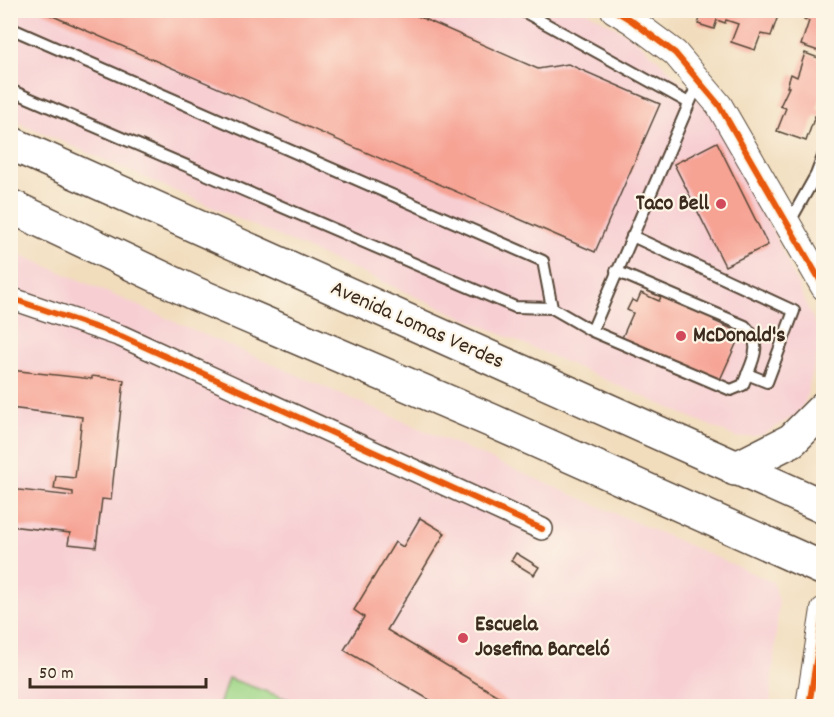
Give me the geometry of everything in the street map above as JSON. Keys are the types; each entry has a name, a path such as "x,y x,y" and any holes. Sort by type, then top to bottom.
{"main road":[{"name":"Avenida Lomas Verdes","path":"10,143 824,507"},
{"path":"10,206 196,294 490,420 824,569"},
{"path":"735,469 792,440 824,408"}],"street":[{"path":"614,10 675,53 694,92 720,105 824,286"},
{"path":"10,298 121,336 542,529"},
{"path":"809,706 824,610"}],"lane":[{"path":"521,10 694,92 592,331"},
{"path":"10,28 543,261 552,308"},
{"path":"10,90 515,307 552,308 592,331 731,390 743,385 757,347 753,334 746,326 616,271"},
{"path":"788,225 816,175 824,154"},
{"path":"632,236 794,311 767,382 747,374"}],"shaded area":[{"path":"11,11 586,11 629,35 659,60 718,122 776,237 821,337 805,402 796,415 762,435 738,438 11,119"},
{"path":"10,250 773,582 779,601 770,706 11,706"}],"green space":[{"path":"228,678 298,703 297,706 219,706"}],"building":[{"path":"39,10 404,10 538,69 568,64 660,104 595,252"},
{"path":"696,10 780,10 771,36 761,34 755,50 731,42 738,24 717,20 714,29 698,24 702,13"},
{"path":"807,10 824,10 824,53 801,45 809,21 804,19"},
{"path":"805,53 824,60 824,97 822,96 817,109 824,112 821,118 815,116 806,141 777,131 786,108 780,106 789,87 787,87 791,74 797,77"},
{"name":"Taco Bell","path":"717,142 768,245 725,266 674,164"},
{"name":"McDonald's","path":"641,293 659,301 662,295 716,318 714,321 741,333 719,382 621,340 633,313 627,310 632,300 637,302"},
{"path":"10,370 92,379 92,376 124,380 111,500 102,499 96,547 68,544 70,533 10,526 10,489 73,496 73,492 54,489 56,476 75,478 82,417 10,408"},
{"path":"420,518 445,533 387,630 512,706 440,706 344,650 364,617 354,610 395,542 403,547"},
{"path":"516,553 539,567 534,575 511,561"}],"cycle path":[{"path":"614,10 675,53 719,105 824,287"},
{"path":"10,298 121,336 542,529"},
{"path":"809,706 824,610"}],"place":[{"name":"Taco Bell","path":"721,204"},
{"name":"McDonald's","path":"681,336"},
{"name":"Escuela Josefina Barceló","path":"463,638"}]}
